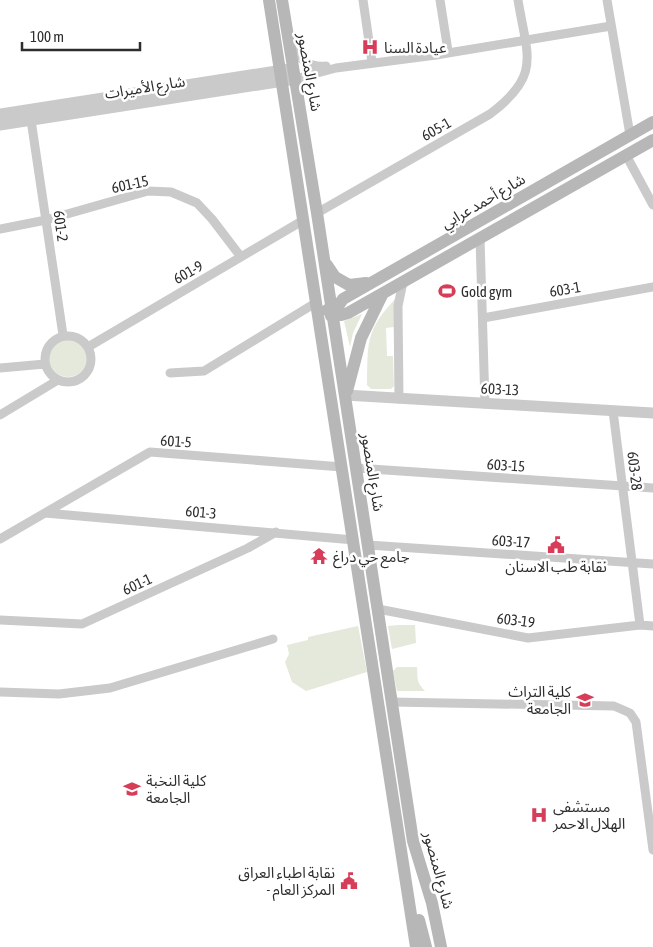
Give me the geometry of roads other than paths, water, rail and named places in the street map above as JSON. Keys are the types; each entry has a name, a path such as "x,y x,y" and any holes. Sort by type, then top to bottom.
{"main road":[{"name":"شارع المنصور","path":"269,0 416,947"},
{"name":"شارع المنصور","path":"282,0 333,313 413,842 432,902 441,947"},
{"name":"شارع أحمد عرابي","path":"322,334 333,313 344,299 653,122"},
{"name":"شارع أحمد عرابي","path":"333,313 348,313 653,140"},
{"path":"325,263 335,277 349,286 376,281"},
{"path":"345,395 361,338 382,294"},
{"path":"317,302 333,313"},
{"path":"405,872 426,947"}],"street":[{"path":"363,0 372,61"},
{"path":"440,0 448,52"},
{"name":"605-1","path":"317,213 490,114 510,98 520,87 525,75 527,61 518,0"},
{"path":"607,0 630,135"},
{"path":"294,74 611,26"},
{"path":"289,46 305,62 317,66 372,61"},
{"name":"شارع الأميرات","path":"0,114 294,74"},
{"name":"شارع الأميرات","path":"0,125 280,76"},
{"name":"601-2","path":"31,120 63,335"},
{"path":"626,155 653,205"},
{"name":"601-15","path":"0,230 46,220 148,191 171,192 197,203 212,219 241,257"},
{"name":"601-9","path":"88,346 302,221"},
{"path":"480,238 485,404"},
{"path":"398,398 398,306 403,282"},
{"name":"603-1","path":"483,318 653,287"},
{"path":"170,373 204,371 317,302"},
{"path":"63,335 77,337 88,346 91,361 85,375 72,382 58,380 52,376 45,364 48,346 63,335"},
{"path":"0,368 45,364"},
{"path":"0,415 58,380"},
{"name":"603-13","path":"345,395 653,414"},
{"name":"603-28","path":"613,411 640,625"},
{"name":"601-5","path":"0,539 150,452 342,467"},
{"name":"603-15","path":"356,468 653,488"},
{"name":"601-3","path":"45,513 354,540"},
{"name":"601-1","path":"0,620 82,624 248,548 276,532"},
{"name":"603-17","path":"368,544 653,564"},
{"name":"603-19","path":"378,609 528,638 640,625 653,626"},
{"path":"0,692 60,694 110,688 273,639"},
{"path":"392,702 614,706 625,709 636,722 653,850"}],"place":[{"name":"عيادة السنا","path":"370,47"},
{"name":"Gold gym","path":"447,291"},
{"name":"نقابة طب الاسنان","path":"556,545"},
{"name":"جامع حي دراغ","path":"319,556"},
{"name":"كلية التراث الجامعة","path":"585,700"},
{"name":"كلية النخبة الجامعة","path":"132,789"},
{"name":"مستشفى الهلال الاحمر","path":"539,815"},
{"name":"نقابة اطباء العراق - المركز العام","path":"349,881"}]}
